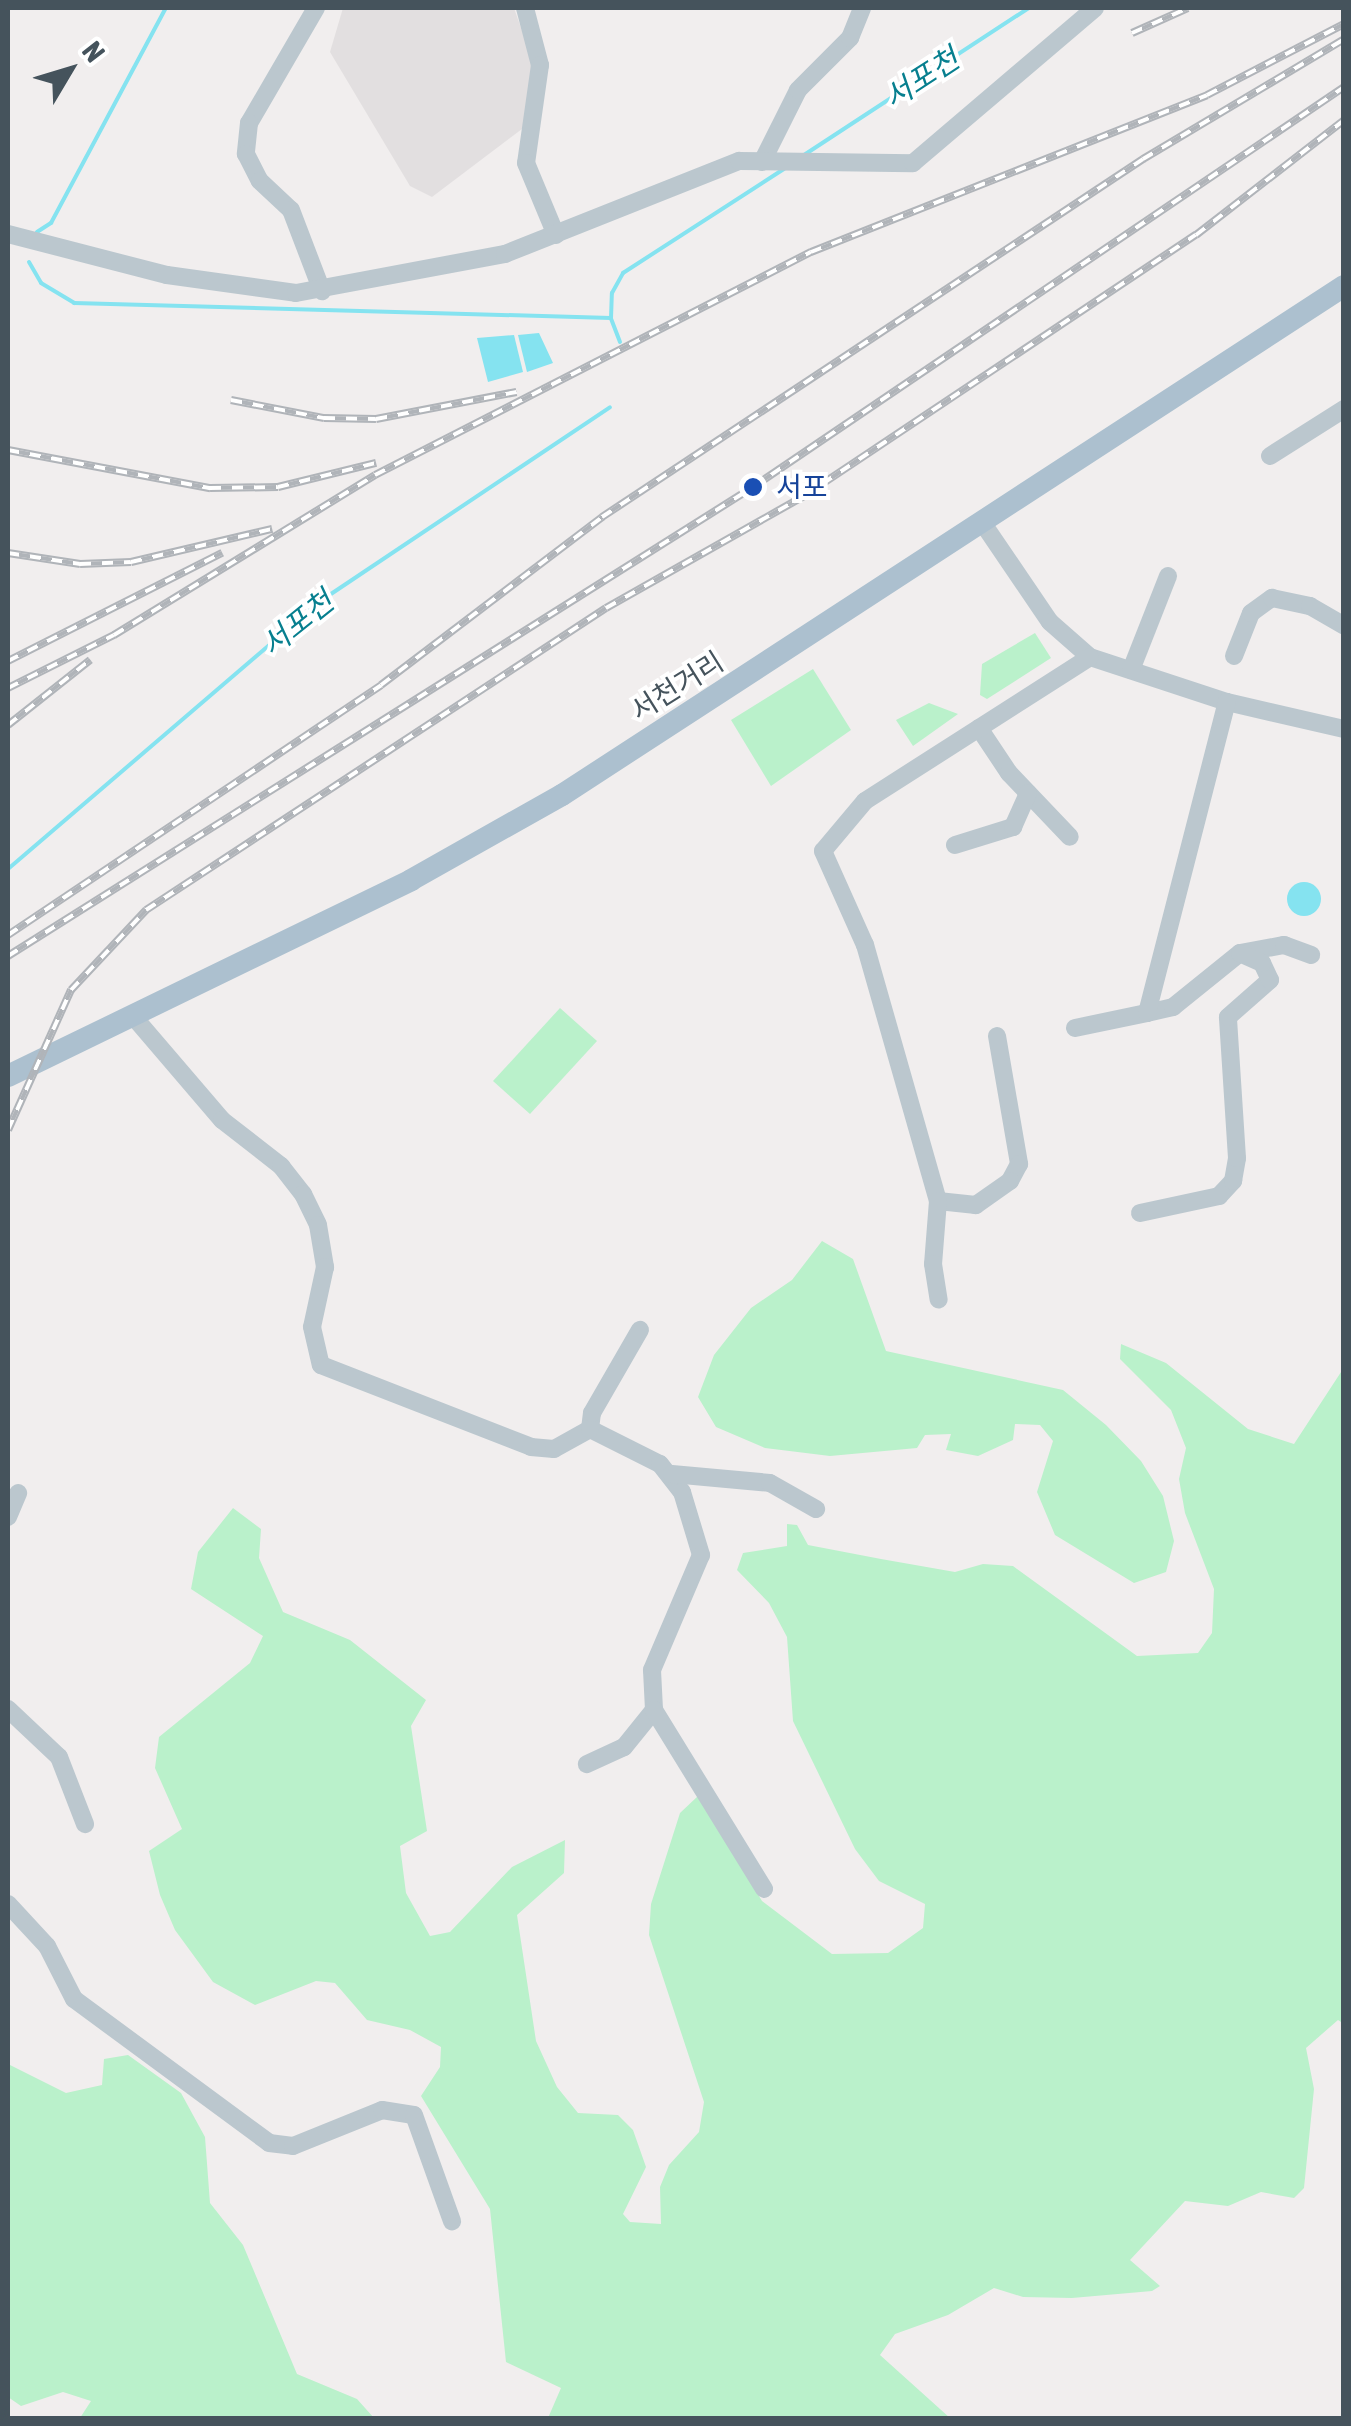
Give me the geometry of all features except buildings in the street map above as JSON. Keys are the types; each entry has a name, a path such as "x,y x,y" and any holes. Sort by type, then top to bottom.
{"main road":[{"name":"서천거리","path":"8,1076 410,880 562,795 984,526 1344,286"}],"street":[{"path":"316,8 249,123 246,154 260,181 292,210 322,291"},
{"path":"525,8 540,66 526,163 556,235"},
{"path":"768,162 798,90 850,38 862,8"},
{"path":"8,234 183,278 322,291 505,254 698,174 768,162 913,163 1095,8"},
{"path":"1270,456 1344,408"},
{"path":"984,526 1050,622 1090,657 1227,702 1344,729"},
{"path":"1131,670 1168,576"},
{"path":"1234,656 1252,613 1272,598 1310,606 1344,626"},
{"path":"939,1300 933,1264 938,1200 865,945 823,851 865,801 1090,657"},
{"path":"1147,1013 1227,702"},
{"path":"979,728 1028,793 1070,836"},
{"path":"955,845 1013,827 1028,793"},
{"path":"1076,1028 1173,1007 1240,953 1284,945 1310,956"},
{"path":"1140,1213 1219,1196 1233,1181 1236,1093 1227,1022 1270,980 1262,963 1240,953"},
{"path":"133,1016 222,1120 281,1166 303,1194 318,1225 324,1266 312,1327 321,1365 338,1375 531,1447 554,1449 590,1428"},
{"path":"938,1200 976,1205 1010,1181 1019,1164 997,1036"},
{"path":"590,1428 592,1412 640,1330"},
{"path":"590,1428 672,1474 770,1483 816,1509"},
{"path":"672,1474 701,1555 652,1670 654,1710 764,1889"},
{"path":"8,1516 18,1493"},
{"path":"8,1709 59,1758 85,1824"},
{"path":"587,1764 624,1747 654,1710"},
{"path":"8,1904 47,1946 74,1999 269,2143 293,2146 382,2110 414,2115 452,2221"}],"shaded area":[{"path":"343,8 514,8 534,65 526,126 432,197 410,186 330,52"}],"green space":[{"path":"1035,633 1051,658 987,699 980,695 982,664"},
{"path":"813,669 851,730 771,786 731,720"},
{"path":"929,703 958,714 913,746 896,720"},
{"path":"560,1008 597,1041 530,1114 493,1081"},
{"path":"822,1241 853,1259 886,1351 1063,1390 1106,1425 1141,1461 1163,1496 1174,1541 1166,1572 1134,1583 1055,1535 1037,1492 1053,1441 1040,1425 1015,1424 1013,1440 978,1456 946,1450 951,1434 925,1435 917,1448 830,1456 765,1448 716,1427 698,1397 714,1355 751,1308 792,1280"},
{"path":"1121,1344 1166,1363 1248,1429 1294,1444 1343,1369 1344,2024 1338,2020 1306,2048 1314,2089 1304,2188 1294,2198 1261,2192 1228,2206 1185,2201 1130,2260 1160,2286 1152,2291 1072,2298 1023,2297 994,2288 948,2315 895,2334 880,2355 950,2418 548,2418 561,2388 506,2362 490,2209 421,2096 440,2067 441,2047 410,2030 367,2020 335,1983 316,1981 255,2005 213,1982 175,1930 160,1895 149,1851 182,1829 155,1768 159,1737 250,1663 263,1636 191,1589 198,1552 233,1508 261,1529 259,1558 283,1612 350,1640 426,1700 411,1726 427,1831 400,1846 406,1893 430,1936 450,1932 512,1867 565,1840 564,1873 517,1915 536,2041 557,2087 578,2113 618,2115 633,2130 646,2167 623,2214 630,2222 661,2224 660,2187 669,2165 699,2132 704,2102 649,1935 651,1904 680,1813 698,1796 762,1901 832,1954 888,1953 923,1928 925,1904 879,1881 855,1849 793,1721 787,1637 769,1603 737,1570 743,1553 787,1546 787,1524 797,1525 808,1545 881,1559 955,1572 983,1564 1013,1566 1137,1656 1198,1653 1212,1633 1214,1589 1185,1513 1179,1479 1186,1448 1171,1410 1120,1359"},
{"path":"128,2055 181,2093 205,2137 210,2203 243,2245 297,2374 357,2399 374,2418 80,2418 91,2401 63,2392 21,2406 8,2397 8,2064 66,2093 102,2085 104,2059"}],"water":[{"path":"539,333 553,363 527,372 518,335"},
{"path":"514,335 523,372 488,382 477,338"},
{"path":"1304,882 1316,887 1321,899 1316,911 1304,916 1292,911 1287,899 1292,887"}],"waterway":[{"path":"37,232 51,223 166,8"},
{"name":"서포천","path":"804,155 1029,8"},
{"name":"서포천","path":"620,342 611,318 612,293 623,273 784,169"},
{"path":"29,262 41,283 74,303 611,318"},
{"name":"서포천","path":"8,869 319,602 610,407"}],"railway":[{"path":"1132,33 1188,8"},
{"path":"8,688 114,635 375,475 811,252 1207,95 1344,24"},
{"path":"8,935 381,685 602,517 1143,159 1344,39"},
{"path":"8,956 753,487 1344,87"},
{"path":"8,1130 71,990 146,910 606,608 804,496 1196,235 1344,120"},
{"path":"231,400 324,418 376,419 516,392"},
{"path":"8,450 210,488 278,487 376,463"},
{"path":"8,553 80,564 131,562 272,529"},
{"path":"8,661 222,553"},
{"path":"8,725 90,660"}],"place":[{"name":"서포","path":"753,487"}]}
